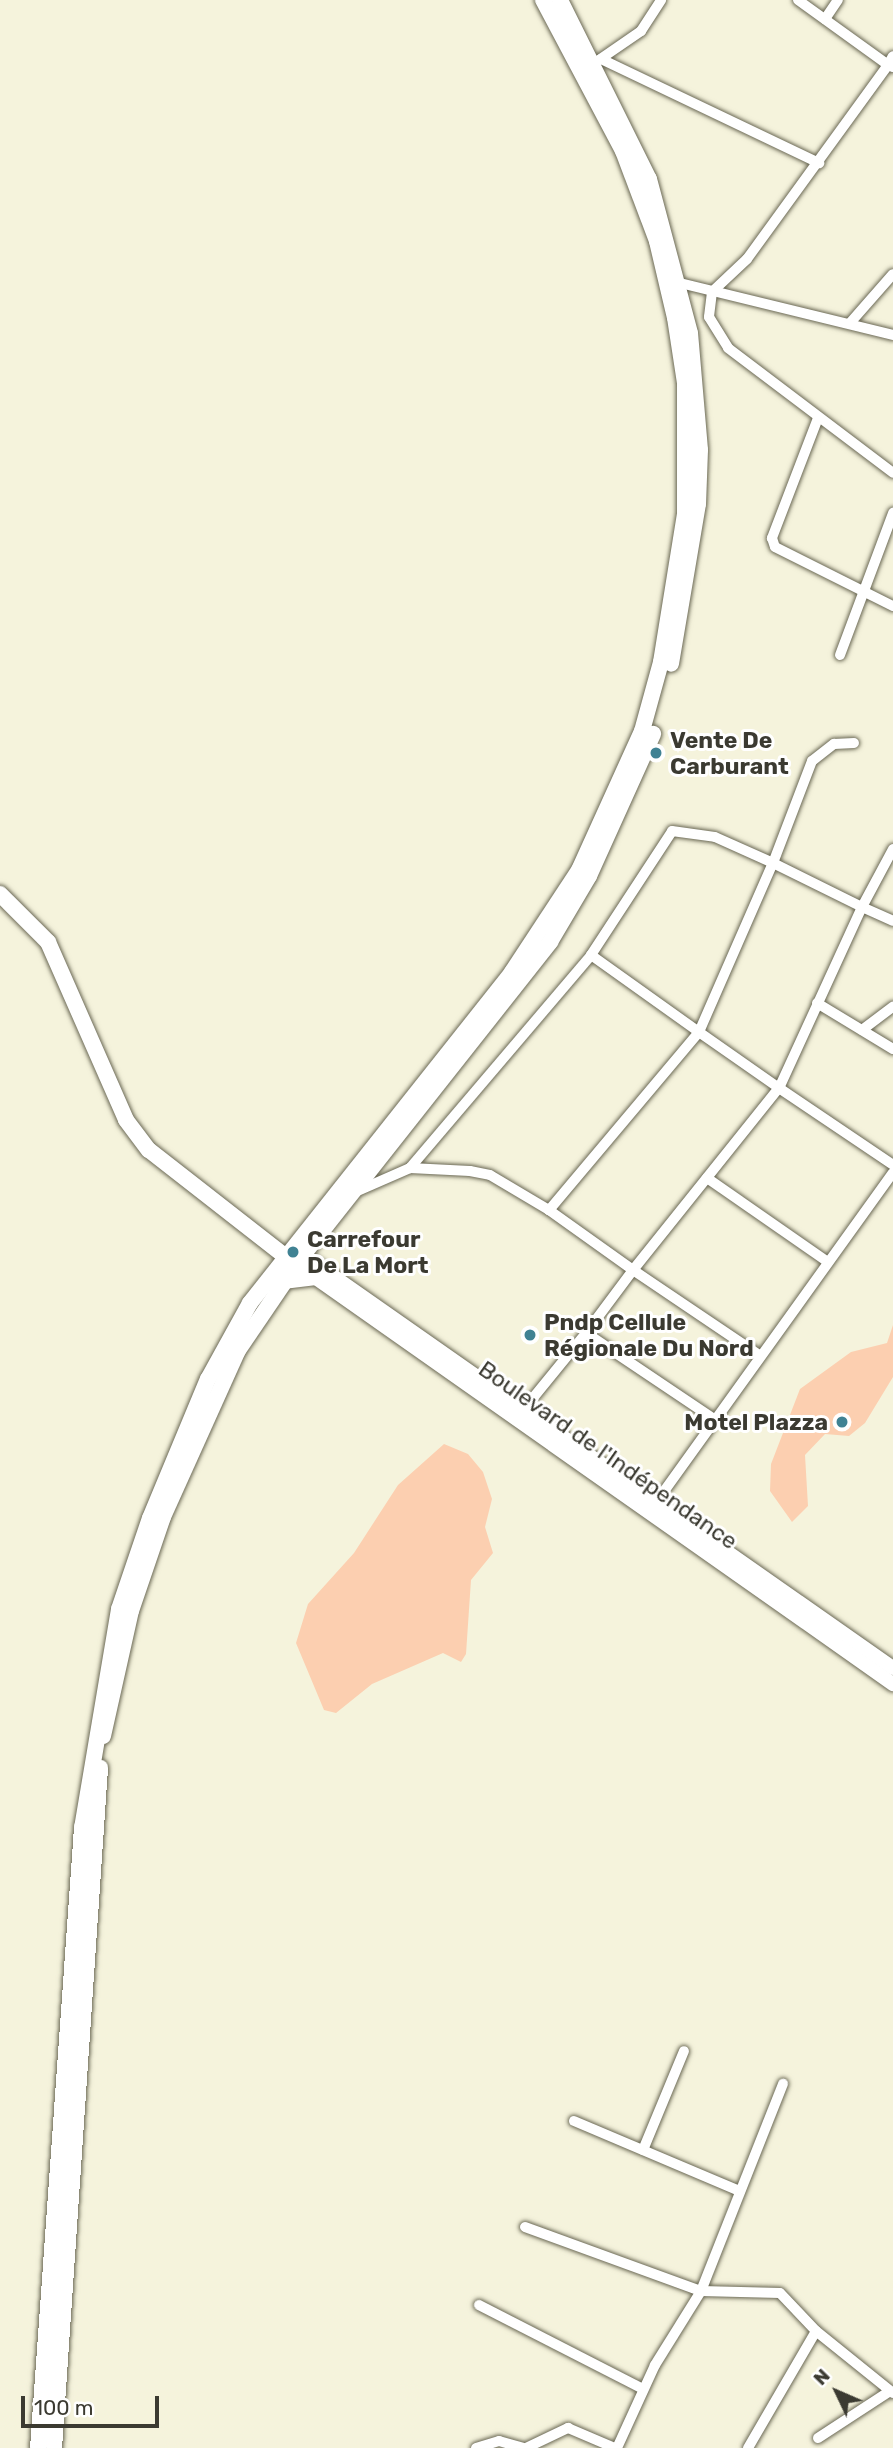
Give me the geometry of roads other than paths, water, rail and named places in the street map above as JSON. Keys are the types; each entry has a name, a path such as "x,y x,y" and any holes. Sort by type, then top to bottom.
{"main road":[{"path":"38,2448 61,2062 97,1711 119,1609 164,1481 208,1379 293,1255 539,935 611,806 642,731 661,662 685,513 685,383 675,318 657,241 627,161 543,0"},
{"path":"54,2448 84,1940 103,1738 131,1611 163,1517 237,1352 283,1281 293,1255 351,1194 550,942 589,876 653,734 679,632 698,504 697,387 680,283 649,179 598,61 560,0"},
{"path":"0,894 48,942 126,1121 149,1150 254,1230 293,1255"},
{"name":"Boulevard de l'Indépendance","path":"293,1255 314,1277 893,1684"},
{"name":"Boulevard de l'Indépendance","path":"293,1255 524,1409 893,1668"},
{"path":"283,1281 314,1277"}],"street":[{"path":"598,61 641,31 661,0"},
{"path":"712,292 747,259 891,63 798,0"},
{"path":"825,19 838,0"},
{"path":"598,61 819,163"},
{"path":"850,323 893,274"},
{"path":"680,283 893,335"},
{"path":"712,292 715,334 818,418 893,473"},
{"path":"818,418 813,440 772,538 775,547 863,595 893,606"},
{"path":"813,440 840,434"},
{"path":"840,655 893,513"},
{"path":"549,1210 699,1032 773,863 813,761 834,744 854,743"},
{"path":"351,1194 410,1168 591,955 672,831 715,837 893,921"},
{"path":"524,1409 779,1088 862,907 893,849"},
{"path":"591,955 893,1165"},
{"path":"817,1003 893,1049"},
{"path":"862,1030 893,1007"},
{"path":"410,1168 490,1175 549,1210 759,1355"},
{"path":"657,1501 759,1355 893,1173"},
{"path":"707,1178 828,1262"},
{"path":"586,1333 714,1419"},
{"path":"643,2150 684,2051"},
{"path":"476,2448 499,2441 524,2448 568,2428 616,2448 642,2389 701,2291 783,2084"},
{"path":"574,2121 740,2191"},
{"path":"525,2227 701,2291 780,2293 816,2331 892,2392 818,2438"},
{"path":"479,2305 642,2389"},
{"path":"748,2448 816,2331"}],"place":[{"name":"Vente De Carburant","path":"656,753"},
{"name":"Carrefour De La Mort","path":"293,1252"},
{"name":"Pndp Cellule Régionale Du Nord","path":"530,1335"},
{"name":"Motel Plazza","path":"842,1422"}]}
